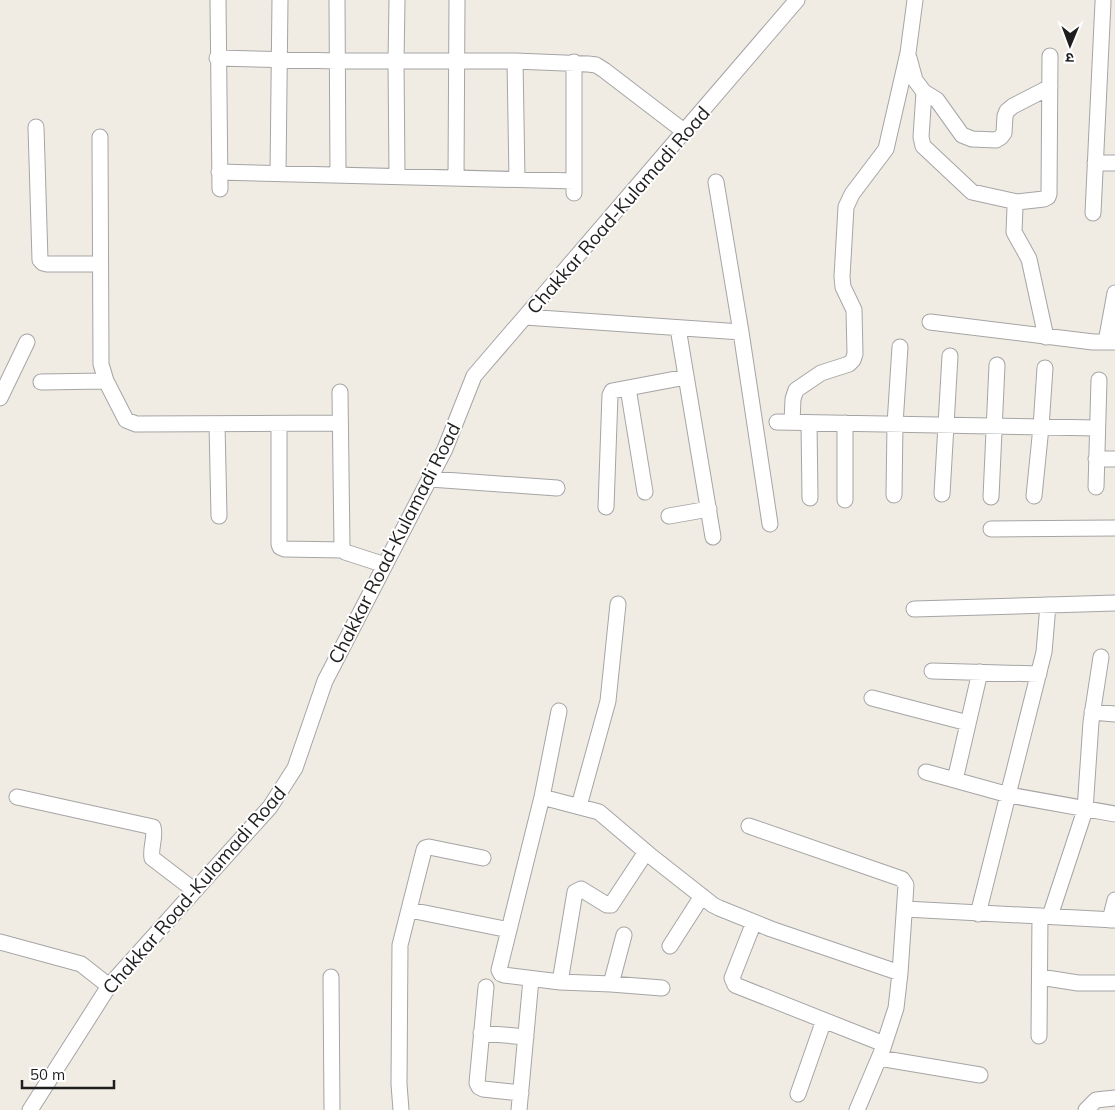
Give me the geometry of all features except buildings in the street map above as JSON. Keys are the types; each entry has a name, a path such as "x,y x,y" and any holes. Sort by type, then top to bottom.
{"street":[{"path":"218,0 220,189"},
{"path":"278,173 280,0"},
{"path":"337,0 338,175"},
{"path":"397,0 398,176"},
{"path":"456,178 457,0"},
{"name":"Chakkar Road-Kulamadi Road","path":"30,1110 109,986 270,807 295,768 325,681 445,449 474,376 797,0"},
{"path":"915,0 908,53 886,149 852,194 846,207 842,282 854,310 855,354 849,364 821,372 796,390 793,394 785,422 1097,428"},
{"path":"1093,213 1106,2"},
{"path":"908,53 914,78 924,92 934,97 966,138 996,140 1001,137 1004,133 1007,111 1050,87"},
{"path":"924,92 921,141 923,146 972,192 1017,202 1044,199 1049,194 1050,56"},
{"path":"218,58 337,61 574,62 596,65 685,132"},
{"path":"515,61 517,179"},
{"path":"220,172 517,179 574,187 574,62"},
{"path":"36,127 40,260 42,263 47,264 100,264"},
{"path":"100,137 101,364 106,381 126,420 130,423 340,423"},
{"path":"1095,163 1115,163"},
{"path":"716,182 770,524"},
{"path":"1017,202 1014,207 1014,232 1029,259 1046,337"},
{"path":"930,322 1046,337 1111,342 1115,293"},
{"path":"526,317 741,332"},
{"path":"678,328 713,536"},
{"path":"0,398 27,342"},
{"path":"894,495 895,424 900,347"},
{"path":"942,494 950,356"},
{"path":"991,497 997,365"},
{"path":"1034,496 1042,427 1045,368"},
{"path":"606,507 610,395 612,391 686,377"},
{"path":"1096,487 1099,380"},
{"path":"41,382 106,381"},
{"path":"628,388 645,492"},
{"path":"340,392 343,550"},
{"path":"809,423 810,498"},
{"path":"845,500 846,423"},
{"path":"217,424 219,516"},
{"path":"279,424 280,547 285,549 343,550 385,565"},
{"path":"1096,459 1115,459"},
{"path":"430,479 558,488"},
{"path":"669,516 708,509"},
{"path":"991,529 1115,528"},
{"path":"914,609 1115,603"},
{"path":"579,806 608,701 618,604"},
{"path":"978,914 1039,674 1046,643 1048,605"},
{"path":"1039,1036 1040,976 1045,916 1085,810 1092,712 1101,657"},
{"path":"932,671 1039,674"},
{"path":"955,780 980,672"},
{"path":"872,698 968,723"},
{"path":"559,711 542,797 500,966 500,974 530,985 560,982 662,988"},
{"path":"1092,712 1115,714"},
{"path":"926,772 1009,795 1115,814"},
{"path":"17,797 153,827 152,858 194,890"},
{"path":"542,797 594,810 602,814 713,905 754,922 900,973"},
{"path":"749,826 902,879 906,885 896,1008 882,1051 857,1110"},
{"path":"401,1110 399,1084 401,940 426,848 429,847 483,858"},
{"path":"560,982 575,892 581,889 607,905 612,905 646,852"},
{"path":"670,946 702,896"},
{"path":"905,909 1113,920 1115,900"},
{"path":"410,910 509,930"},
{"path":"754,922 732,982 824,1020 882,1051 926,1067 980,1075"},
{"path":"611,984 624,935"},
{"path":"0,942 81,964 109,986"},
{"path":"1040,976 1078,983 1115,983"},
{"path":"331,977 332,1110"},
{"path":"519,1110 530,985"},
{"path":"486,987 477,1083 483,1090 521,1093"},
{"path":"798,1094 824,1020"},
{"path":"481,1033 526,1037"},
{"path":"1086,1110 1096,1100 1115,1098"}]}
